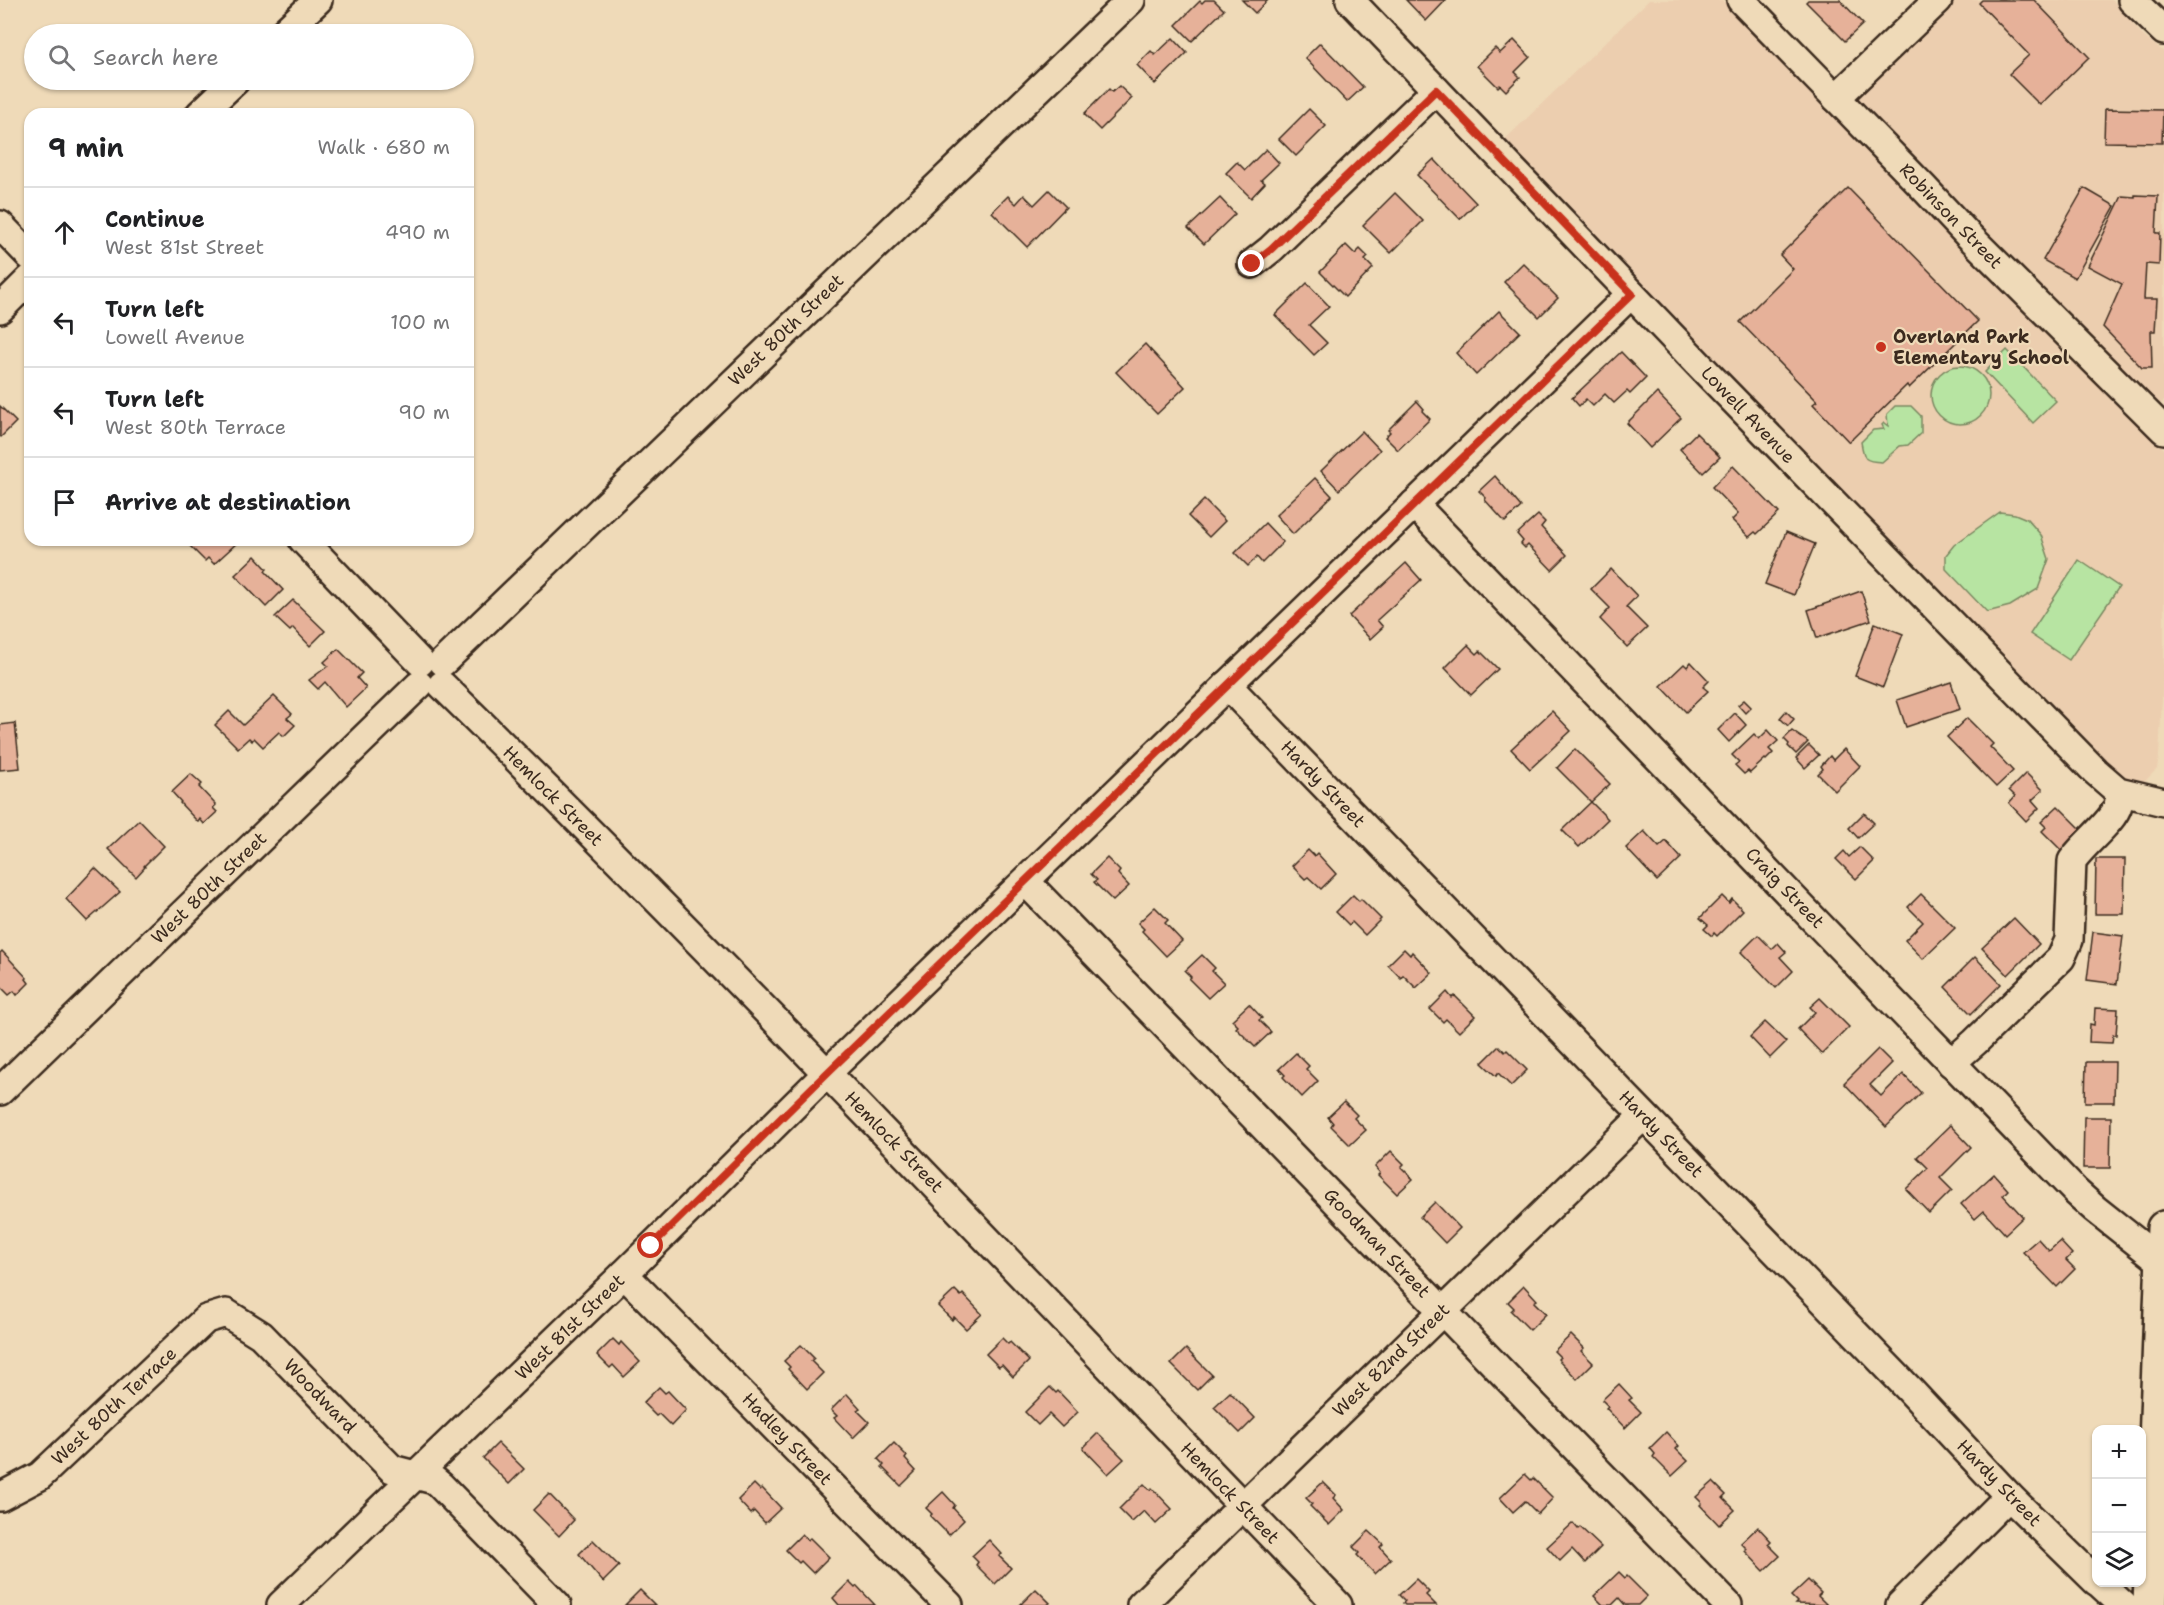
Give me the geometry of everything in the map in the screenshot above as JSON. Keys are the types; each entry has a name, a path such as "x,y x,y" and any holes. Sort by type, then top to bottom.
{"main road":[{"path":"2150,1605 2164,1228"}],"street":[{"path":"293,24 318,0"},
{"name":"West 80th Street","path":"0,1091 1131,0"},
{"name":"Lowell Avenue","path":"1350,0 2070,746 2118,791"},
{"name":"Robinson Street","path":"1741,0 1968,235 2164,430"},
{"path":"1836,98 1938,0"},
{"path":"2132,0 2164,31"},
{"path":"206,108 225,90"},
{"path":"1252,264 1271,249 1436,90"},
{"path":"0,225 24,250"},
{"path":"0,309 24,285"},
{"name":"West 81st Street","path":"281,1605 1632,294"},
{"name":"Craig Street","path":"1414,504 2082,1198 2163,1263"},
{"name":"Hemlock Street","path":"309,546 431,674 827,1073 1338,1605"},
{"name":"Hardy Street","path":"1227,685 1908,1388 2009,1496 2092,1577"},
{"path":"1951,1063 2061,958 2069,940 2072,861 2116,812 2119,803 2118,791 2164,801"},
{"name":"Goodman Street","path":"1026,882 1728,1605"},
{"name":"West 82nd Street","path":"1140,1605 1644,1116"},
{"name":"Hadley Street","path":"624,1274 949,1605"},
{"name":"Woodward","path":"226,1313 261,1335 392,1469 434,1480 440,1485 557,1605"},
{"name":"West 80th Terrace","path":"0,1497 40,1476 206,1319 226,1313"},
{"path":"1900,1605 2009,1496"},
{"name":"Hardy Street","path":"2102,1587 2122,1605"}],"shaded area":[{"name":"Overland Park Elementary School","path":"1649,0 1722,0 2164,449 2164,659 2159,757 2157,769 2144,782 2127,780 2119,775 1875,525 1498,146"},
{"path":"1951,0 2113,0 2143,36 2164,52 2164,401 2162,403 2148,402 1855,101 1856,96"}],"green space":[{"path":"2007,350 2056,401 2033,423 1985,372"},
{"path":"1954,366 1966,366 1981,374 1989,389 1989,401 1981,416 1966,424 1954,424 1939,416 1931,401 1931,389 1939,374"},
{"path":"1895,406 1911,406 1921,416 1921,433 1908,445 1900,446 1882,462 1868,460 1864,456 1861,442 1873,430 1884,429 1882,425 1884,423 1888,426 1887,414"},
{"path":"2000,512 2015,514 2027,519 2041,535 2049,559 2038,589 2010,606 1987,612 1946,569 1946,555 1954,545"},
{"path":"2079,560 2119,587 2069,660 2030,634"}],"building":[{"path":"1205,0 1214,0 1224,10 1192,41 1176,25 1200,1 1202,3"},
{"path":"1242,0 1268,0 1255,13"},
{"path":"1406,0 1446,0 1426,21"},
{"path":"1808,0 1840,0 1863,24 1845,41 1806,2"},
{"path":"1982,0 2034,0 2089,57 2040,105 2009,74 2029,55 1979,3"},
{"path":"1173,38 1187,53 1155,84 1137,65 1151,51 1155,55"},
{"path":"1514,40 1530,57 1515,72 1520,77 1506,91 1500,85 1498,87 1477,66 1495,48 1500,53"},
{"path":"1320,43 1363,87 1347,102 1305,58"},
{"path":"1119,86 1132,98 1100,130 1084,114 1109,89 1112,92"},
{"path":"1309,109 1326,126 1296,156 1279,139"},
{"path":"2105,109 2163,110 2162,143 2104,142"},
{"path":"1266,149 1279,163 1261,180 1265,183 1251,198 1226,173 1237,162 1245,170"},
{"path":"1434,159 1476,203 1460,219 1417,175"},
{"name":"Overland Park Elementary School","path":"1848,188 1978,321 1909,388 1907,385 1849,442 1813,404 1817,401 1740,322 1793,269 1780,255"},
{"path":"2084,188 2115,206 2075,278 2043,260"},
{"path":"1049,190 1066,207 1027,247 992,212 1008,196 1016,204 1024,195 1034,205"},
{"path":"1395,193 1423,221 1391,253 1363,225"},
{"path":"2135,195 2158,196 2156,233 2160,233 2159,265 2146,264 2144,299 2157,299 2155,331 2151,331 2152,368 2142,368 2103,327 2122,284 2088,266 2122,196 2135,197"},
{"path":"1220,198 1235,214 1204,244 1188,228"},
{"path":"1346,245 1355,254 1360,249 1368,257 1365,260 1373,268 1345,297 1320,272"},
{"path":"1523,263 1558,298 1539,317 1504,282"},
{"path":"1307,283 1329,306 1309,325 1327,343 1314,355 1275,315"},
{"path":"1499,311 1520,332 1476,375 1456,353"},
{"path":"1145,344 1185,387 1157,414 1116,372"},
{"path":"1621,352 1646,378 1630,394 1627,391 1614,403 1605,394 1593,406 1586,399 1579,406 1572,398"},
{"path":"1657,393 1681,418 1650,448 1627,423"},
{"path":"1417,401 1424,409 1422,411 1430,419 1398,450 1385,437 1390,432 1388,430"},
{"path":"0,406 16,422 1,437 0,436"},
{"path":"1362,431 1380,450 1339,490 1321,471"},
{"path":"1696,433 1720,457 1703,473 1680,449"},
{"path":"1733,466 1779,513 1757,534 1755,532 1749,537 1732,520 1738,514 1712,487"},
{"path":"1495,476 1521,507 1505,522 1479,491"},
{"path":"1315,478 1332,496 1293,534 1276,515"},
{"path":"1204,500 1225,521 1209,537 1188,516"},
{"path":"1538,515 1545,522 1541,527 1567,555 1552,570 1528,545 1525,548 1521,544 1523,541 1517,534"},
{"path":"1265,523 1283,542 1262,563 1257,557 1248,566 1235,553"},
{"path":"1786,532 1815,544 1794,595 1765,584"},
{"path":"190,546 234,546 214,564 208,558 205,561"},
{"path":"255,556 267,569 265,571 283,590 266,607 235,575"},
{"path":"1406,563 1421,580 1377,620 1383,627 1370,639 1349,616"},
{"path":"1611,569 1637,596 1626,607 1647,628 1627,647 1600,619 1610,608 1591,589"},
{"path":"1861,591 1871,620 1817,638 1808,610"},
{"path":"293,600 325,631 310,646 293,628 290,631 275,617"},
{"path":"1875,623 1903,634 1883,687 1855,676"},
{"path":"1468,645 1477,654 1480,651 1498,669 1471,695 1445,668"},
{"path":"338,649 362,673 357,678 366,688 346,707 325,682 318,689 309,680 328,666 324,662"},
{"path":"1691,662 1709,681 1703,687 1708,691 1686,712 1661,686 1684,664 1687,667"},
{"path":"1951,682 1960,709 1906,727 1897,700"},
{"path":"274,696 292,714 287,718 295,725 284,736 279,732 263,747 254,738 252,741 249,738 238,748 215,725 229,711 243,725"},
{"path":"1744,700 1751,707 1745,713 1738,705"},
{"path":"1552,711 1571,731 1530,769 1511,749"},
{"path":"1786,711 1794,719 1788,726 1780,718"},
{"path":"1735,713 1746,725 1729,742 1718,730"},
{"path":"1967,718 1993,744 1990,747 2013,771 1996,787 1947,737"},
{"path":"15,723 20,768 0,770 0,725"},
{"path":"1768,730 1778,741 1769,749 1773,753 1750,773 1748,771 1744,774 1735,765 1739,762 1732,755 1754,734 1759,739"},
{"path":"1792,731 1808,742 1796,754 1784,739"},
{"path":"1809,745 1819,755 1805,768 1796,758"},
{"path":"1575,749 1610,784 1591,802 1557,768"},
{"path":"1844,749 1860,766 1835,791 1818,774 1823,769 1821,766 1830,756 1833,760"},
{"path":"2026,773 2043,790 2032,800 2039,808 2026,821 2009,803 2015,796 2009,790"},
{"path":"191,774 202,784 199,787 216,805 213,808 217,812 204,824 200,819 198,822 172,792"},
{"path":"1591,802 1608,819 1579,847 1562,830"},
{"path":"2058,806 2082,830 2061,850 2042,831 2046,827 2041,822"},
{"path":"1864,813 1874,823 1858,838 1849,828"},
{"path":"139,820 164,846 136,877 108,849"},
{"path":"1644,831 1659,847 1666,841 1681,858 1657,881 1626,848"},
{"path":"1860,847 1874,861 1856,879 1836,859 1844,851 1849,857"},
{"path":"1308,850 1314,856 1317,853 1336,874 1321,889 1308,877 1305,879 1292,866"},
{"path":"1107,858 1120,871 1118,874 1129,886 1113,901 1094,882 1097,880 1091,874"},
{"path":"2096,859 2125,859 2124,914 2095,914"},
{"path":"95,868 120,892 87,921 66,899"},
{"path":"1921,894 1955,928 1923,959 1905,940 1923,922 1908,907"},
{"path":"1353,895 1359,901 1361,899 1381,919 1365,935 1352,922 1349,925 1336,912"},
{"path":"1722,896 1729,903 1732,899 1743,910 1717,936 1714,933 1712,936 1704,929 1708,925 1700,918"},
{"path":"1155,907 1168,920 1165,923 1182,941 1166,956 1142,931 1144,929 1138,923"},
{"path":"2014,918 2039,944 2008,975 1982,948"},
{"path":"2093,932 2123,936 2117,984 2087,980"},
{"path":"1758,935 1772,949 1778,943 1786,952 1780,957 1793,971 1776,988 1741,952"},
{"path":"1404,949 1410,955 1412,952 1432,973 1416,988 1388,965"},
{"path":"2,951 29,983 17,995 14,991 9,995 0,986 0,953"},
{"path":"1202,955 1215,968 1212,971 1224,983 1208,998 1189,979 1191,977 1185,971"},
{"path":"1975,957 2001,984 1971,1014 1945,987"},
{"path":"1447,992 1452,998 1455,996 1475,1016 1459,1032 1446,1019 1443,1022 1430,1009"},
{"path":"1820,998 1849,1027 1822,1054 1798,1029 1815,1012 1810,1007"},
{"path":"1249,1004 1262,1018 1259,1020 1271,1032 1255,1047 1236,1028 1238,1026 1232,1020"},
{"path":"2095,1008 2118,1009 2116,1035 2113,1035 2112,1043 2089,1042 2090,1024 2094,1025"},
{"path":"1765,1022 1786,1042 1770,1058 1750,1037"},
{"path":"1499,1046 1505,1052 1507,1050 1527,1070 1511,1086 1498,1073 1496,1076 1482,1063"},
{"path":"1878,1049 1892,1063 1870,1085 1881,1096 1903,1074 1921,1093 1886,1127 1844,1083"},
{"path":"1296,1053 1309,1066 1306,1069 1318,1081 1302,1097 1283,1077 1285,1075 1279,1069"},
{"path":"2086,1062 2115,1062 2114,1102 2085,1102"},
{"path":"1344,1102 1357,1115 1354,1118 1366,1130 1350,1145 1331,1126 1333,1123 1328,1117"},
{"path":"2084,1117 2111,1117 2110,1168 2083,1168"},
{"path":"1950,1125 1971,1147 1940,1178 1952,1190 1929,1213 1906,1189 1928,1168 1917,1157"},
{"path":"1391,1151 1404,1164 1401,1167 1413,1179 1397,1194 1378,1175 1380,1173 1375,1167"},
{"path":"1994,1174 2008,1190 2003,1195 2023,1217 2005,1234 1984,1211 1975,1219 1961,1204"},
{"path":"1435,1202 1460,1228 1445,1243 1420,1217"},
{"path":"2038,1239 2049,1251 2060,1241 2072,1254 2066,1260 2075,1269 2057,1287 2023,1252"},
{"path":"1524,1286 1537,1300 1534,1302 1546,1314 1530,1330 1511,1311 1514,1308 1508,1302"},
{"path":"955,1290 961,1296 963,1294 982,1314 966,1329 954,1317 952,1320 938,1306"},
{"path":"1571,1335 1584,1348 1581,1351 1593,1363 1577,1379 1558,1359 1560,1357 1554,1351"},
{"path":"1002,1338 1008,1344 1010,1342 1029,1361 1013,1377 1002,1365 999,1367 986,1354"},
{"path":"613,1339 619,1345 621,1342 640,1362 624,1377 613,1365 610,1368 597,1355"},
{"path":"801,1345 814,1358 811,1361 823,1373 807,1389 788,1369 790,1367 784,1361"},
{"path":"1186,1349 1212,1375 1197,1390 1171,1364"},
{"path":"1619,1384 1632,1398 1629,1400 1641,1412 1625,1428 1606,1408 1608,1406 1602,1400"},
{"path":"659,1387 665,1393 668,1391 686,1410 671,1426 643,1403"},
{"path":"1050,1387 1056,1393 1058,1391 1078,1412 1062,1427 1049,1414 1038,1425 1025,1412"},
{"path":"1230,1392 1255,1418 1240,1433 1214,1407"},
{"path":"847,1394 860,1408 857,1410 869,1422 853,1438 834,1418 837,1416 831,1410"},
{"path":"1666,1432 1679,1446 1676,1449 1688,1461 1672,1476 1653,1457 1655,1454 1650,1448"},
{"path":"1098,1433 1124,1459 1108,1474 1083,1448"},
{"path":"498,1443 524,1469 509,1484 483,1458"},
{"path":"894,1443 907,1456 905,1459 916,1471 901,1486 882,1467 884,1465 878,1459"},
{"path":"1525,1474 1531,1480 1533,1478 1553,1498 1538,1514 1525,1501 1513,1512 1500,1498"},
{"path":"1323,1482 1336,1495 1333,1498 1344,1510 1329,1525 1310,1506 1312,1504 1306,1498"},
{"path":"1713,1482 1726,1495 1723,1498 1735,1510 1719,1525 1700,1505 1702,1503 1696,1497"},
{"path":"754,1484 760,1490 762,1488 781,1508 765,1523 754,1511 751,1514 738,1500"},
{"path":"1144,1484 1150,1490 1152,1488 1172,1509 1156,1524 1144,1511 1132,1522 1119,1509"},
{"path":"943,1492 955,1505 953,1508 964,1520 949,1535 930,1516 932,1514 926,1508"},
{"path":"549,1494 574,1520 559,1536 533,1510"},
{"path":"1573,1523 1601,1547 1585,1563 1572,1549 1560,1561 1547,1547"},
{"path":"1758,1527 1771,1541 1768,1544 1780,1556 1764,1571 1745,1551 1747,1549 1741,1543"},
{"path":"1369,1531 1383,1544 1380,1547 1391,1559 1375,1574 1357,1555 1359,1553 1353,1547"},
{"path":"802,1534 808,1540 810,1538 829,1557 813,1573 786,1550"},
{"path":"593,1540 619,1566 603,1582 579,1554"},
{"path":"989,1540 1002,1554 999,1556 1011,1568 995,1584 976,1565 978,1562 972,1556"},
{"path":"1619,1572 1625,1578 1627,1576 1647,1596 1638,1605 1625,1605 1619,1598 1612,1605 1603,1605 1594,1596"},
{"path":"1416,1579 1429,1592 1426,1595 1436,1605 1405,1605 1403,1603 1405,1601 1399,1595"},
{"path":"1808,1580 1821,1593 1818,1596 1827,1605 1795,1604 1797,1602 1791,1596"},
{"path":"849,1582 855,1588 857,1586 875,1605 839,1605 833,1598"},
{"path":"1036,1589 1050,1603 1020,1605"},
{"path":"640,1590 655,1605 625,1605"}],"place":[{"name":"Overland Park Elementary School","path":"1881,347"}],"route":[{"path":"651,1246 1632,294 1436,90 1271,249 1252,264"}]}
